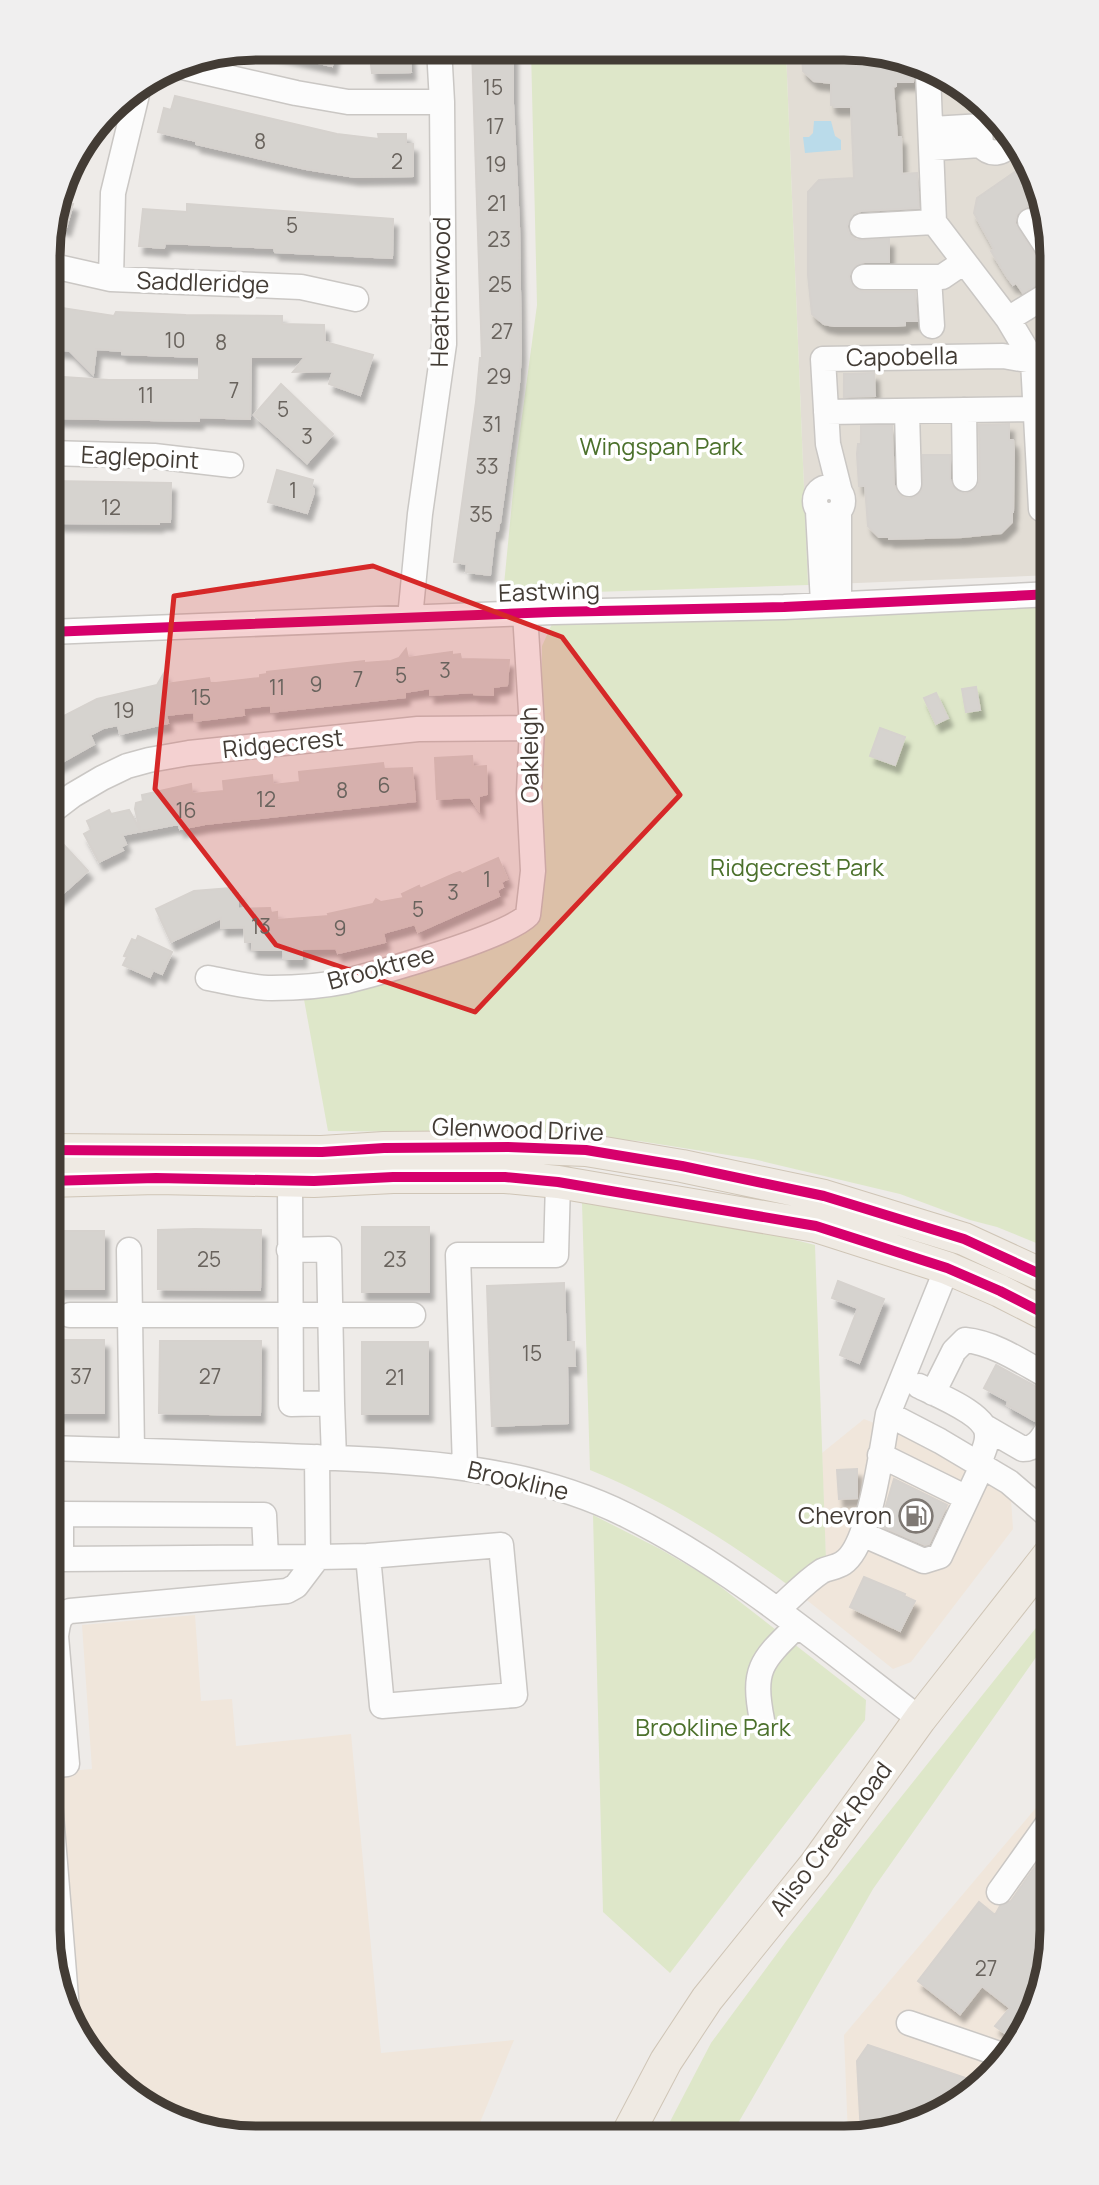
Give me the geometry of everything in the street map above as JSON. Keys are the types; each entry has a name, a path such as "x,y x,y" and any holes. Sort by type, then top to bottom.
{"main road":[{"name":"Glenwood Drive","path":"60,1150 323,1152 384,1148 508,1147 586,1150 708,1171 824,1196 964,1239 1039,1274"},
{"name":"Glenwood Drive","path":"60,1181 156,1178 290,1181 505,1177 558,1182 816,1226 947,1268 1039,1311"},
{"name":"Aliso Creek Road","path":"632,2126 666,2061 707,1998 815,1865 920,1718 1039,1567"}],"street":[{"name":"Heatherwood","path":"410,618 420,514 444,344 440,60"},
{"path":"194,70 348,102 442,102"},
{"path":"928,79 934,222 1040,361"},
{"path":"111,279 113,193 135,101"},
{"path":"932,138 986,130 988,151 998,153 1006,148"},
{"path":"1030,220 1038,233"},
{"path":"862,226 934,222"},
{"path":"864,277 942,277 964,262"},
{"name":"Saddleridge","path":"60,267 111,279 301,286 356,299"},
{"path":"929,277 932,326"},
{"path":"1008,319 1040,299"},
{"name":"Capobella","path":"831,603 829,501 836,471 830,454 823,359 1003,356 1040,364"},
{"path":"1040,380 1036,409 1040,486"},
{"path":"826,412 1036,409"},
{"path":"964,410 965,479"},
{"path":"907,412 909,484"},
{"name":"Eaglepoint","path":"60,453 154,456 231,464"},
{"name":"Eastwing","path":"60,632 525,613 784,607 1040,594"},
{"name":"Oakleigh","path":"525,613 532,728 529,792 533,871 531,896"},
{"name":"Ridgecrest","path":"60,804 72,795 127,766 189,753 418,729 532,728"},
{"name":"Brooktree","path":"208,978 270,988 319,986 347,981 443,952 517,925 528,915 531,896"},
{"path":"290,1181 291,1404 332,1403"},
{"path":"465,1467 458,1255 556,1255 558,1182"},
{"path":"60,1619 67,1611 287,1591 296,1586 318,1557 332,1403 329,1249 289,1250"},
{"path":"129,1250 132,1450"},
{"path":"777,1610 825,1569 844,1563 855,1549 862,1534 888,1415 947,1268"},
{"path":"70,1315 413,1315"},
{"path":"933,1394 954,1351 965,1340 1001,1351 1039,1372"},
{"path":"903,1377 973,1414 985,1427 1023,1449 1028,1449 1039,1441"},
{"path":"888,1415 940,1441 1009,1482 1039,1508"},
{"path":"862,1534 923,1561 940,1556 980,1465 988,1436 985,1427"},
{"name":"Brookline","path":"60,1448 326,1458 465,1467 562,1489 627,1516 686,1548 777,1610 920,1718"},
{"path":"880,1455 967,1498"},
{"path":"266,1558 264,1515 61,1514 61,1559 266,1558 368,1556 502,1545 515,1695 382,1706 368,1556"},
{"path":"762,1720 757,1697 760,1668 797,1626"},
{"path":"60,1710 67,1764 60,1765"},
{"path":"999,1892 1039,1836"},
{"path":"60,1929 63,1966"},
{"path":"909,2023 996,2053"}],"highlighted area":[{"path":"373,566 562,637 680,795 475,1012 276,945 155,789 174,596"}],"shaded area":[{"path":"786,60 869,61 907,70 930,80 973,108 991,126 1006,147 1029,192 1036,217 1040,256 1040,575 808,585"},
{"path":"864,1419 940,1449 1011,1499 1013,1529 911,1662 893,1669 788,1585 826,1560 822,1453"},
{"path":"195,1615 201,1701 232,1699 236,1746 351,1734 381,2053 514,2040 479,2126 230,2124 180,2111 157,2099 126,2077 108,2059 80,2016 70,1993 61,1955 60,1772 92,1769 82,1625"},
{"path":"1039,1804 1038,1955 1025,2005 991,2059 973,2077 930,2105 882,2122 848,2126 844,2035"}],"green space":[{"name":"Wingspan Park","path":"531,60 786,60 808,585 503,595 516,461 537,305"},
{"name":"Ridgecrest Park","path":"1040,598 1039,1244 900,1194 753,1159 639,1141 544,1133 328,1131 301,983 525,918 536,862 542,646 555,617"},
{"path":"582,1203 699,1220 815,1245 826,1560 788,1585 693,1521 590,1470"},
{"name":"Brookline Park","path":"593,1515 708,1577 866,1700 865,1720 670,1973 603,1912"},
{"path":"1039,1624 1039,1653 873,1889 737,2126 668,2126 711,2043 787,1940"}],"water":[{"path":"814,121 831,121 835,136 841,140 841,150 805,153 803,137 809,137 813,133"}],"building":[{"path":"305,60 333,60 332,66"},
{"path":"370,60 410,60 411,72 372,73"},
{"path":"472,60 513,60 521,354 500,523 498,531 495,531 490,575 466,572 467,564 454,562 482,358"},
{"path":"802,60 844,60 882,63 914,73 913,82 896,82 893,87 897,137 901,137 902,174 917,173 919,208 861,211 853,214 847,226 850,235 856,240 889,239 889,262 864,262 856,265 849,276 852,285 864,292 915,292 917,321 905,321 905,325 896,326 834,326 824,324 812,314 808,275 808,192 819,180 854,178 851,107 831,105 831,83 814,81 803,71"},
{"path":"175,96 337,134 379,139 378,134 406,134 406,144 413,144 413,176 355,177 306,169 196,144 196,141 158,132 164,108 171,110"},
{"path":"1019,169 1033,207 1028,206 1017,214 1015,223 1040,262 1040,284 1023,293 1016,283 1013,285 1007,277 991,251 994,249 974,213 977,198"},
{"path":"67,202 73,204 66,228 62,227"},
{"path":"187,204 393,219 392,258 275,252 274,248 165,243 164,248 139,246 143,209 187,212"},
{"path":"60,308 114,316 116,312 282,316 282,324 324,325 325,342 373,355 360,395 329,384 333,371 293,372 305,357 251,357 250,419 199,417 199,421 60,418 60,377 109,380 199,380 199,357 122,354 122,351 96,349 93,374 70,351 60,350"},
{"path":"874,373 875,396 844,397 844,374"},
{"path":"281,384 333,434 307,463 254,415"},
{"path":"1009,424 1009,440 1013,440 1014,449 1013,512 1012,522 1001,533 889,539 879,537 868,526 865,486 859,486 857,454 858,444 861,444 861,426 892,426 894,485 901,497 909,499 922,490 923,455 950,455 950,479 953,487 965,494 973,491 980,479 979,425"},
{"path":"277,470 313,480 311,488 314,492 307,513 268,502"},
{"path":"60,481 171,483 170,522 60,523"},
{"path":"406,649 408,658 452,652 452,655 460,654 461,659 509,660 507,685 493,687 493,695 474,692 430,695 430,688 405,692 405,697 271,712 271,705 243,708 244,715 195,721 194,712 166,715 168,723 120,734 118,725 103,728 90,735 94,744 60,763 60,718 97,699 157,685 164,673 166,684 209,678 210,683 216,683 260,678 260,675 267,672 364,661 391,661 399,658"},
{"path":"976,687 980,710 966,712 962,689"},
{"path":"936,693 948,718 936,724 924,698"},
{"path":"880,728 905,737 895,765 870,756"},
{"path":"472,756 473,767 486,766 487,794 479,796 479,810 470,797 437,799 435,758"},
{"path":"383,763 384,769 412,768 415,801 180,829 179,825 173,825 122,835 126,844 121,847 123,850 99,862 84,834 91,830 87,821 109,810 111,814 129,810 140,830 135,809 136,803 143,801 142,795 191,784 192,794 224,791 223,781 272,775 273,785 300,782 299,772"},
{"path":"63,844 88,871 60,896 60,847"},
{"path":"498,858 507,879 501,882 503,887 497,890 499,896 418,932 415,924 383,933 385,942 338,953 336,948 302,949 302,959 284,959 283,950 252,950 252,942 245,942 244,927 221,928 221,918 171,942 156,909 194,891 230,888 230,893 238,893 238,909 270,908 271,913 277,912 277,920 329,916 328,914 373,904 376,899 381,902 404,898 402,894 419,886 420,889"},
{"path":"138,936 172,952 162,974 153,970 150,977 123,965 132,939 136,941"},
{"path":"362,1227 429,1227 429,1292 362,1292"},
{"path":"158,1230 261,1230 260,1290 158,1289"},
{"path":"60,1231 104,1231 104,1289 60,1289"},
{"path":"838,1281 884,1299 859,1363 840,1355 858,1308 832,1298"},
{"path":"564,1283 566,1342 574,1342 575,1366 567,1366 568,1423 492,1426 487,1286"},
{"path":"60,1340 104,1340 104,1413 60,1413"},
{"path":"160,1341 261,1341 260,1415 159,1413"},
{"path":"362,1342 428,1342 428,1414 362,1414"},
{"path":"996,1365 1039,1388 1039,1413 1035,1421 1007,1405 1008,1401 984,1388"},
{"path":"857,1469 857,1498 839,1499 837,1470"},
{"name":"Chevron","path":"894,1479 947,1505 929,1544 925,1545 880,1526"},
{"path":"864,1577 915,1601 900,1631 850,1607"},
{"path":"1039,1861 1038,1955 1025,2005 1008,2035 995,2026 1010,2008 982,1986 960,2014 918,1981 979,1902 995,1915 1000,1906 1011,1901"},
{"path":"868,2045 970,2079 930,2105 907,2115 860,2125 857,2061"}],"cycle path":[{"path":"60,632 553,612 784,607 1040,595"},
{"path":"60,1150 322,1152 384,1148 508,1147 586,1150 682,1166 824,1196 964,1239 1039,1274"},
{"path":"60,1181 156,1178 314,1181 393,1177 505,1177 558,1182 816,1226 947,1268 1039,1311"}],"place":[{"name":"Chevron","path":"916,1516"}]}
